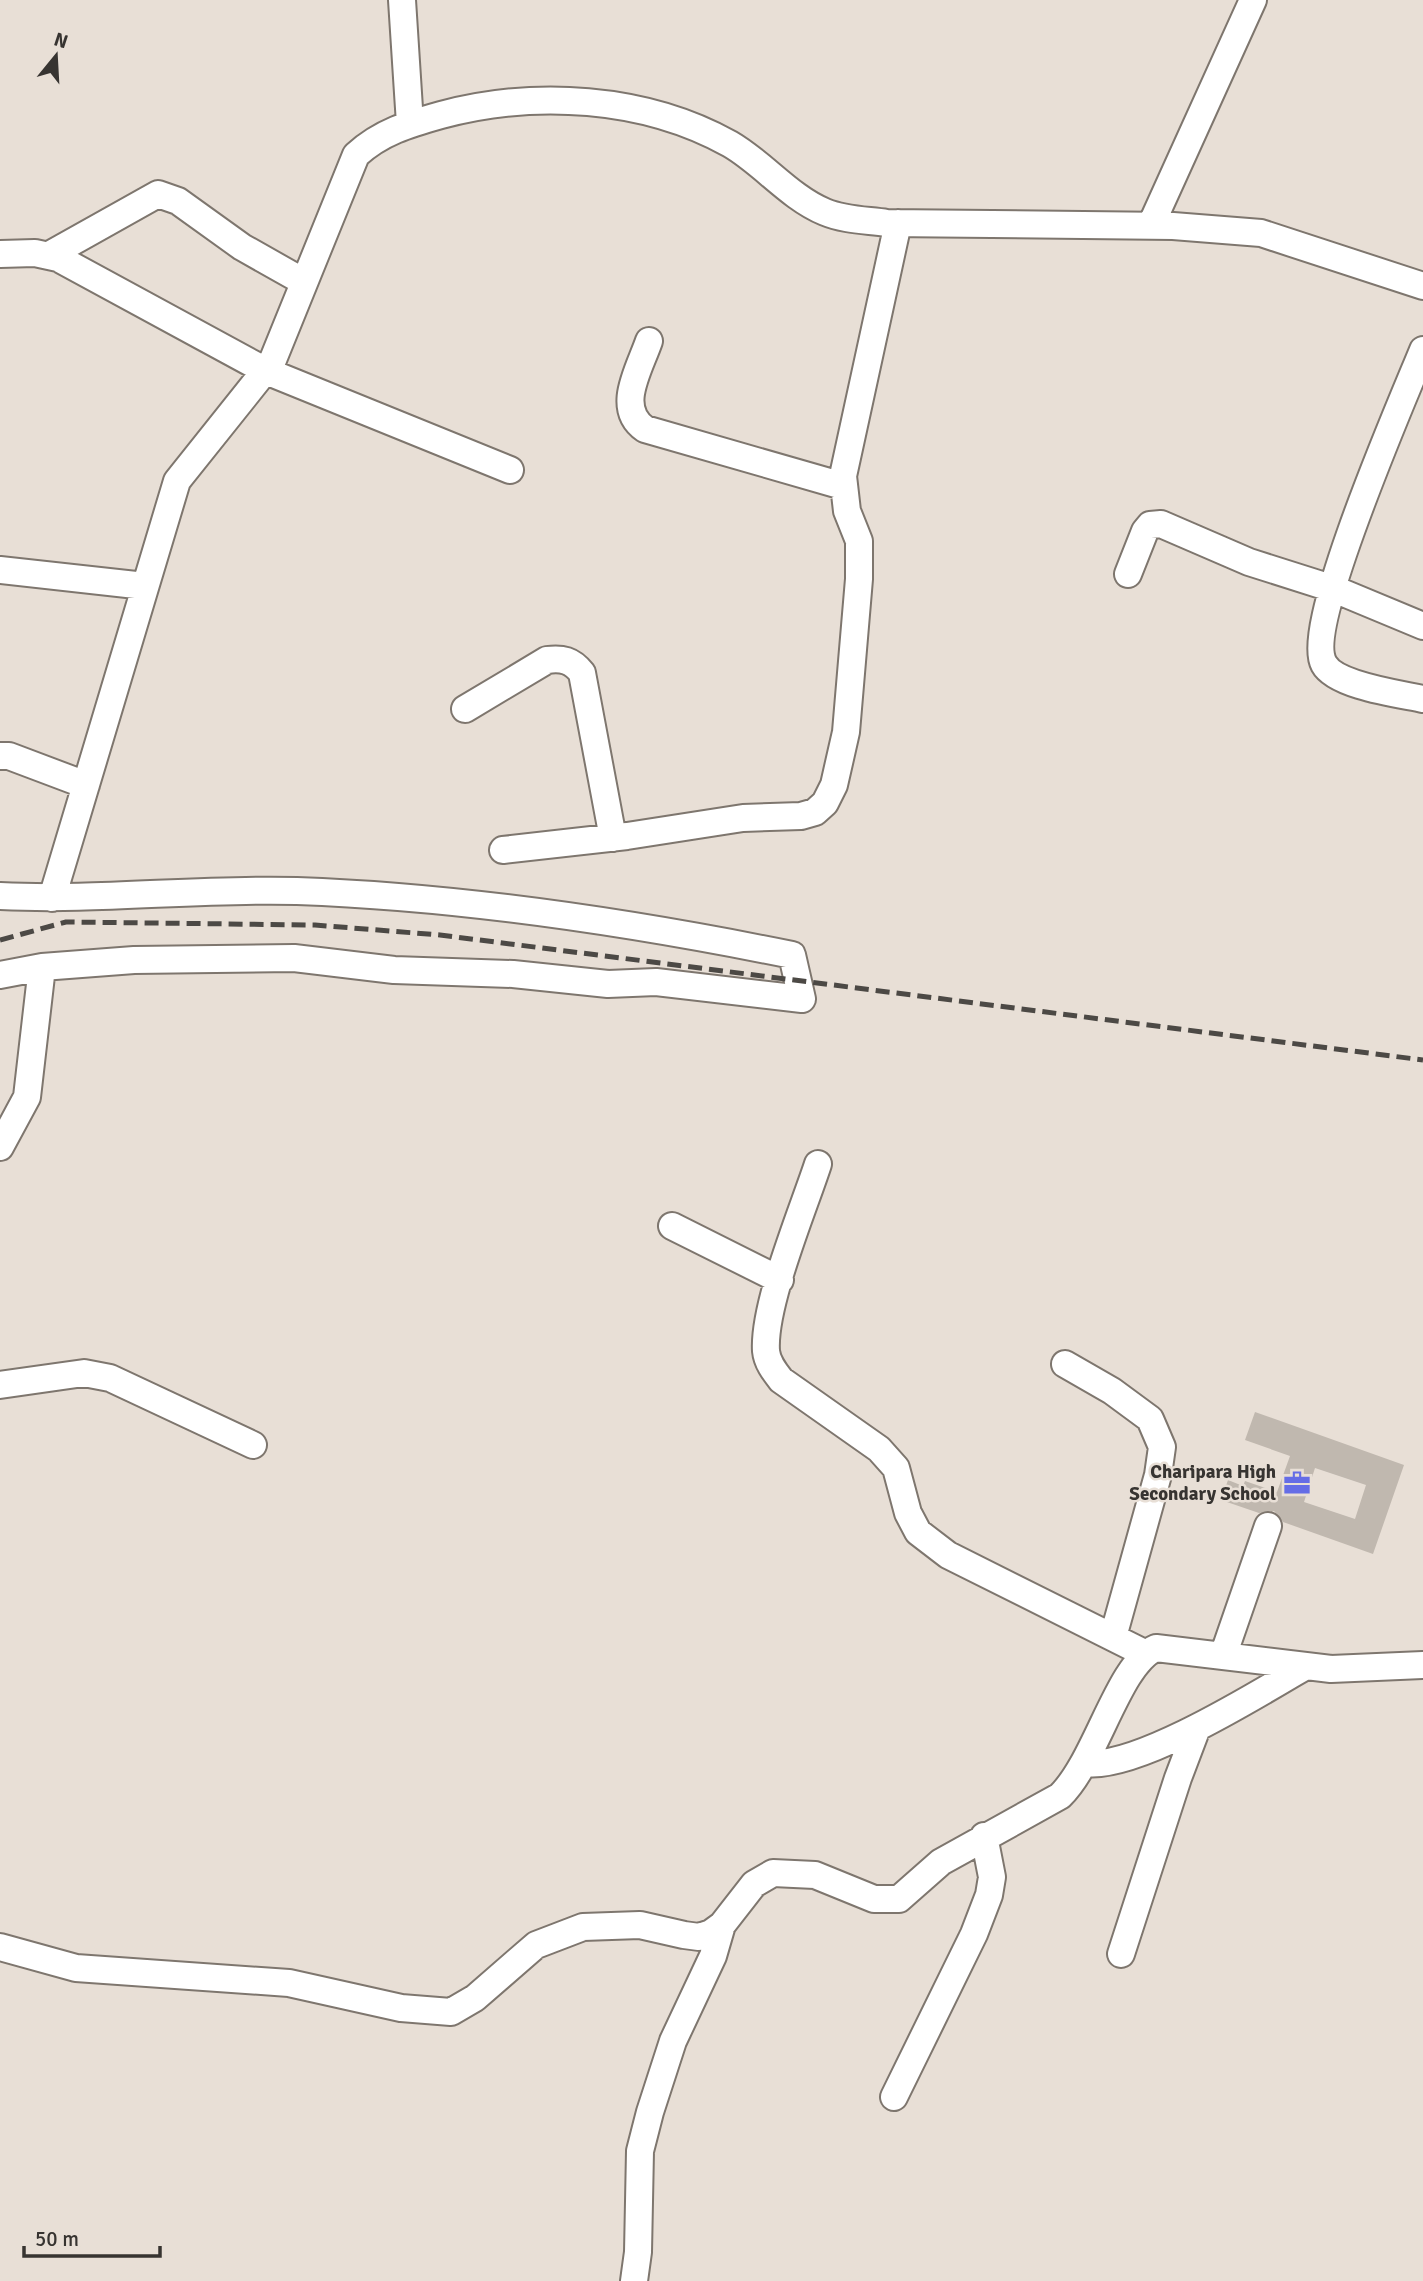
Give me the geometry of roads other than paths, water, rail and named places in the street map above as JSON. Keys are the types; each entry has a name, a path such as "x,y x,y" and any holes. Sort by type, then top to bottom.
{"street":[{"path":"402,0 410,124"},
{"path":"1151,225 1253,0"},
{"path":"52,898 177,481 266,371 282,341 356,155 383,134 481,104 576,100 601,103 654,116 723,141 824,212 842,218 898,223 1211,227 1273,235 1423,286"},
{"path":"49,255 146,198 158,194 178,201 242,247 304,282"},
{"path":"503,850 613,838 743,818 802,816 815,812 825,803 834,785 846,732 858,604 859,541 846,511 843,486 845,460 898,223"},
{"path":"0,254 49,255 266,371 510,470"},
{"path":"649,341 629,400 629,411 634,421 645,429 843,486"},
{"path":"1423,350 1356,518 1322,637 1324,665 1339,677 1357,684 1423,699"},
{"path":"1128,574 1145,531 1150,525 1161,524 1249,562 1334,589 1423,625"},
{"path":"0,570 145,586"},
{"path":"465,709 547,660 561,658 575,664 582,673 613,838"},
{"path":"0,756 9,756 86,785"},
{"path":"0,896 52,898 296,891 443,900 667,929 792,955 802,999 656,982 608,984 513,974 394,970 294,958 134,960 42,967 0,975"},
{"path":"0,1147 27,1097 42,967"},
{"path":"818,1164 771,1308 766,1352 772,1368 781,1380 896,1468 908,1513 918,1532 948,1555 1144,1653"},
{"path":"672,1226 780,1280"},
{"path":"1065,1364 1112,1391 1150,1419 1161,1447 1158,1475 1113,1637"},
{"path":"0,1385 84,1373 110,1378 253,1445"},
{"path":"1223,1656 1268,1525"},
{"path":"634,2281 638,2252 640,2151 650,2112 673,2040 713,1956 722,1925 754,1884 773,1872 815,1875 874,1899 899,1899 941,1862 1060,1796 1086,1763 1129,1673 1144,1653 1156,1648 1304,1667 1423,1665"},
{"path":"1086,1763 1099,1765 1121,1759 1197,1728 1304,1667"},
{"path":"1121,1954 1197,1728"},
{"path":"894,2097 974,1934 989,1895 992,1877 984,1836"},
{"path":"0,1947 48,1963 146,1975 289,1983 401,2008 451,2012 475,1998 536,1945 583,1927 640,1924 699,1937 722,1925"}],"railway":[{"path":"0,940 66,922 315,925 440,935 1423,1060"}],"place":[{"name":"Charipara High Secondary School","path":"1297,1483"}]}
